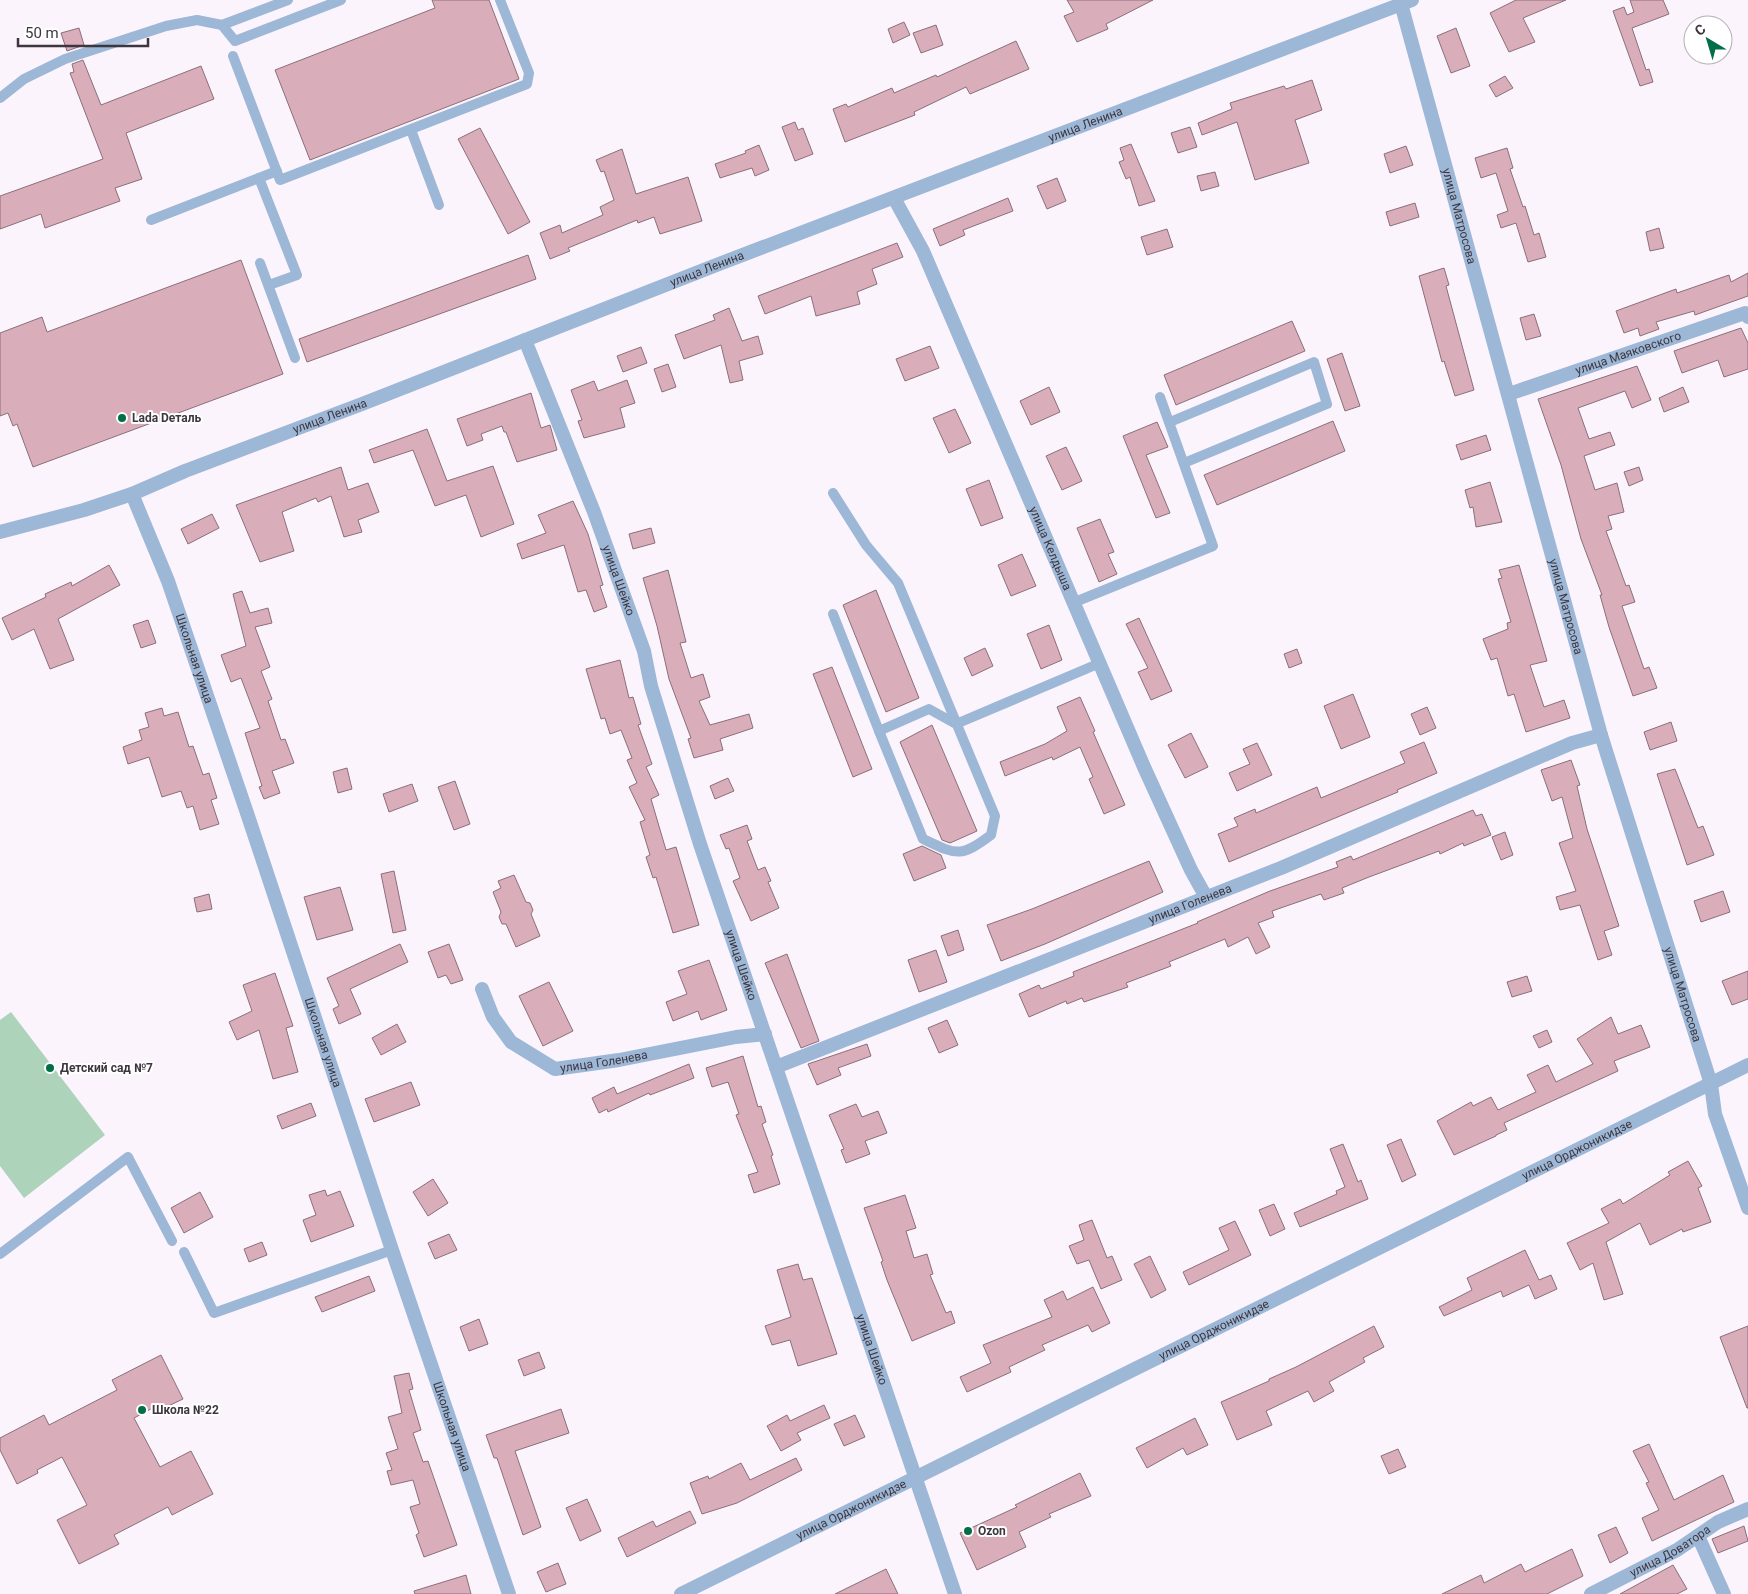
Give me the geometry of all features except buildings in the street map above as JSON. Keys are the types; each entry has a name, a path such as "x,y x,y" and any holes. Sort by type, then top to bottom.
{"street":[{"name":"улица Ленина","path":"0,532 84,510 132,494 186,471 1405,1"},
{"name":"улица Матросова","path":"1405,1 1601,735 1711,1084 1715,1114 1748,1208"},
{"name":"улица Келдыша","path":"894,198 923,251 1075,602 1144,767 1191,870 1206,897"},
{"name":"улица Маяковского","path":"1509,394 1745,313 1748,317"},
{"name":"улица Шейко","path":"525,340 594,512 644,651 651,686 700,844 955,1594"},
{"name":"Школьная улица","path":"132,494 168,581 509,1594"},
{"name":"улица Голенева","path":"776,1067 1281,868 1572,743 1601,735"},
{"name":"улица Голенева","path":"482,989 493,1018 511,1042 555,1069 619,1060 736,1037 765,1034"},
{"name":"улица Орджоникидзе","path":"681,1594 1748,1065"},
{"name":"улица Доватора","path":"1591,1594 1677,1550 1718,1522 1748,1509"},
{"path":"1698,1536 1724,1594"}],"lane":[{"path":"0,98 24,79 65,59 166,26 197,20 222,25 288,0"},
{"path":"222,25 235,41 341,0"},
{"path":"233,56 280,180 527,84 530,73 500,0"},
{"path":"411,130 439,205"},
{"path":"152,220 277,170"},
{"path":"260,178 297,274 269,285"},
{"path":"260,263 295,358"},
{"path":"1170,422 1314,362 1328,404 1184,463"},
{"path":"1075,602 1213,546 1160,397"},
{"path":"833,614 923,839 948,851 959,853 976,846 991,835 995,816 898,583 866,545 834,493"},
{"path":"956,724 1100,663"},
{"path":"879,731 929,710 956,724"},
{"path":"0,1254 128,1156 172,1241"},
{"path":"184,1252 214,1312 392,1250"}],"green space":[{"path":"11,1012 105,1135 24,1198 0,1166 0,1020"}],"place":[{"name":"Lada Dеталь","path":"122,418"},
{"name":"Детский сад №7","path":"50,1068"},
{"name":"Школа №22","path":"142,1410"},
{"name":"Ozon","path":"968,1531"}]}
